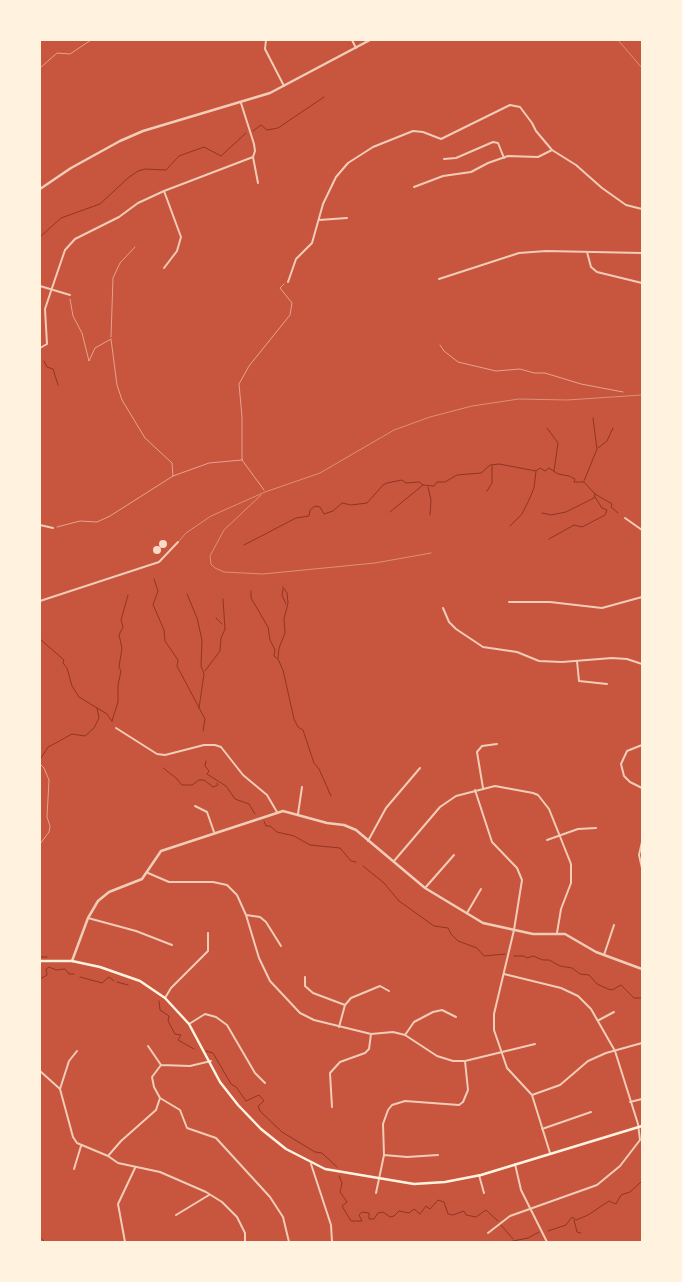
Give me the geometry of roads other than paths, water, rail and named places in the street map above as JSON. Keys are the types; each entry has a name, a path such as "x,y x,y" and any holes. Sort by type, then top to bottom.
{"main road":[{"path":"40,961 72,961 119,972 140,981 165,998 189,1024 210,1060 220,1082 250,1118 286,1149 311,1164 331,1170 414,1184 445,1182 480,1176 641,1126"}],"street":[{"path":"266,40 265,49 284,86"},
{"path":"352,40 356,48"},
{"path":"40,189 71,168 130,136 241,103 284,86 370,40"},
{"path":"241,103 254,144 255,151 253,157 258,183"},
{"path":"288,282 296,259 312,243 318,220 336,177 348,163 373,147 413,131 423,132 441,140 510,105 520,107 536,132 552,150 576,165 602,188 626,205 642,209"},
{"path":"444,159 456,158 493,142 498,143 504,158"},
{"path":"414,187 443,176 471,172 504,158 538,157 552,150"},
{"path":"40,348 47,344 45,309 65,250 75,238 119,217 138,203 164,191 253,157"},
{"path":"164,191 181,237 177,251 164,268"},
{"path":"318,220 348,218"},
{"path":"439,278 519,252 546,250 642,252"},
{"path":"587,252 591,267 597,272 642,283"},
{"path":"40,286 52,288 70,295"},
{"path":"625,518 642,530"},
{"path":"40,525 53,528"},
{"path":"40,601 159,562 178,542"},
{"path":"509,602 550,602 602,608 642,596"},
{"path":"443,608 449,622 464,637 483,648 517,652 539,661 577,661 612,658 626,659 642,664"},
{"path":"577,661 579,681 607,684"},
{"path":"116,728 157,754 165,755 215,744 220,747 242,775 268,795 277,812"},
{"path":"483,788 476,752 482,746 497,744"},
{"path":"642,745 627,751 621,764 624,776 630,782 642,788"},
{"path":"368,841 386,808 420,768"},
{"path":"394,861 445,802 456,796 483,788 507,786 538,795 549,809 573,874 560,909 557,933"},
{"path":"298,814 302,787"},
{"path":"475,790 488,834 497,848 517,868 522,880 514,930 494,1014 494,1030 507,1068 532,1095 550,1153"},
{"path":"195,806 207,812 214,832"},
{"path":"72,961 93,907 102,896 139,881 148,873 156,856 161,851 277,812 298,814 327,823 349,826 425,888 490,925 533,934 557,933 576,939 604,955 642,968"},
{"path":"547,840 589,826 596,828"},
{"path":"642,842 639,855 642,868"},
{"path":"425,888 454,855"},
{"path":"148,873 169,882 213,882 226,885 237,895 270,982 300,1012 314,1020 371,1034 392,1032 405,1036 447,1060 465,1061 535,1044"},
{"path":"467,913 481,889"},
{"path":"246,915 260,917 266,922 281,946"},
{"path":"88,918 136,931 172,945"},
{"path":"604,955 614,925"},
{"path":"165,998 171,988 208,951 208,933"},
{"path":"488,1233 510,1216 597,1185 620,1166 638,1144 641,1126 630,1102 615,1051 599,1020 584,1002 570,992 504,974"},
{"path":"305,977 305,986 313,994 345,1005"},
{"path":"340,1027 345,1005 351,998 380,986 389,991"},
{"path":"405,1036 414,1022 433,1012 442,1010 456,1017"},
{"path":"599,1020 614,1012"},
{"path":"189,1024 205,1014 216,1017 227,1025 255,1074 265,1083"},
{"path":"332,1107 330,1072 340,1062 365,1053 370,1043 371,1034"},
{"path":"532,1095 560,1085 588,1061 642,1043"},
{"path":"148,1046 162,1064 190,1066 210,1060"},
{"path":"60,1089 70,1061 77,1051"},
{"path":"376,1193 384,1155 383,1124 388,1110 392,1106 405,1101 451,1106 463,1102 468,1090 465,1061"},
{"path":"162,1064 152,1077 154,1087 160,1098 180,1110 187,1128 216,1138 270,1197 283,1217 289,1242"},
{"path":"40,1072 60,1089 73,1137 81,1146 108,1156 118,1163 160,1172 190,1184 222,1202 237,1217 245,1234 245,1242"},
{"path":"108,1156 121,1141 152,1116 160,1098"},
{"path":"630,1102 642,1099"},
{"path":"542,1129 591,1112"},
{"path":"74,1169 81,1146"},
{"path":"384,1155 408,1157 438,1155"},
{"path":"311,1164 331,1225 332,1242"},
{"path":"514,1164 521,1190 547,1242"},
{"path":"125,1242 118,1204 135,1168"},
{"path":"480,1176 484,1193"},
{"path":"176,1215 210,1195"}],"lane":[{"path":"618,40 642,68"},
{"path":"178,542 186,533 211,516 265,492 320,473 394,430 430,417 472,406 519,399 567,400 642,395"},
{"path":"261,494 258,500 224,530 210,556 211,564 215,568 224,572 263,574 367,564 431,553"}],"waterway":[{"path":"253,131 261,125 267,130 278,128 324,97"},
{"path":"40,237 61,218 100,204 138,171 145,169 166,170 179,156 204,147 221,156 246,133"},
{"path":"44,361 47,367 53,369 58,385"},
{"path":"584,481 597,449 593,418"},
{"path":"547,428 558,443 554,471"},
{"path":"598,448 607,441 613,428"},
{"path":"244,545 296,518 309,516 310,510 315,506 320,507 324,514 333,511 342,503 351,505 367,503 387,483 402,480 406,483 419,482 423,485 434,486 437,482 445,482 457,475 481,473 490,465 499,464 536,471 540,468 545,471 549,468 558,474 575,479 574,482 584,482 595,494 612,504 611,507 618,513"},
{"path":"487,491 492,483 492,466"},
{"path":"510,526 522,514 529,500 534,488 536,471"},
{"path":"390,512 423,485"},
{"path":"428,487 431,500 430,515"},
{"path":"542,513 551,515 566,512 594,498 595,494"},
{"path":"549,539 574,525 582,527 605,515 607,510 602,508 595,497"},
{"path":"154,579 158,591 153,605 164,630 165,641 178,660 177,666 205,719 203,731"},
{"path":"278,658 279,648 285,633 284,619 288,603 287,593 283,587"},
{"path":"283,589 282,595 286,604"},
{"path":"251,591 251,598 268,627 270,640 275,650 274,656 278,659 283,670 294,719 298,727 303,730 314,763 319,769 331,796"},
{"path":"187,594 197,618 202,640 201,666 204,674 199,708"},
{"path":"112,721 118,702 118,685 121,671 119,667 122,648 119,635 123,627 121,620 128,595"},
{"path":"205,671 220,651 221,638 225,629 223,599"},
{"path":"216,618 222,624"},
{"path":"40,639 64,660 63,663 67,668 72,686 79,697 107,714 112,721"},
{"path":"41,758 48,747 72,734 85,736 94,728 99,718 97,708"},
{"path":"206,761 205,766 209,771 207,774 226,786 235,799 249,804 255,814"},
{"path":"163,768 182,785 192,785 199,780 204,780 213,787 218,785 217,783"},
{"path":"264,821 266,826 270,826 277,832 294,836 310,845 340,848 351,861 356,862"},
{"path":"363,866 384,883 399,901 434,926 448,928 458,941 477,948 484,956 505,954"},
{"path":"514,956 524,956 527,958 533,956 549,960 560,966 572,968 580,974 589,975 597,984 608,989 612,990 621,985 634,998 642,998"},
{"path":"40,957 47,957"},
{"path":"40,979 47,975 46,969 49,967 56,970 65,969 69,974 74,974"},
{"path":"80,977 102,983 109,977 114,981"},
{"path":"117,982 128,985"},
{"path":"159,1001 160,1010 169,1016 168,1021 175,1034 181,1035 178,1040 194,1049"},
{"path":"206,1051 213,1053 231,1084 236,1087 246,1101 259,1095 264,1101 258,1106 260,1111 282,1132 315,1152 322,1153 337,1167"},
{"path":"339,1176 342,1183 340,1192 347,1202 342,1206 351,1221 362,1221 359,1215 362,1212 369,1213 369,1219 374,1219 378,1213 383,1212 390,1217 399,1211 409,1213 414,1209 420,1214 426,1206 430,1209 438,1200 444,1202 448,1214 453,1215 464,1211 466,1215 476,1217 486,1210 498,1221"},
{"path":"548,1231 566,1225 572,1217 576,1220 588,1215 609,1201 616,1204 621,1195 630,1192 642,1181"},
{"path":"574,1220 577,1232 581,1233"},
{"path":"501,1225 513,1239"},
{"path":"508,1242 528,1238 539,1232"},
{"path":"40,1237 45,1242"}]}
